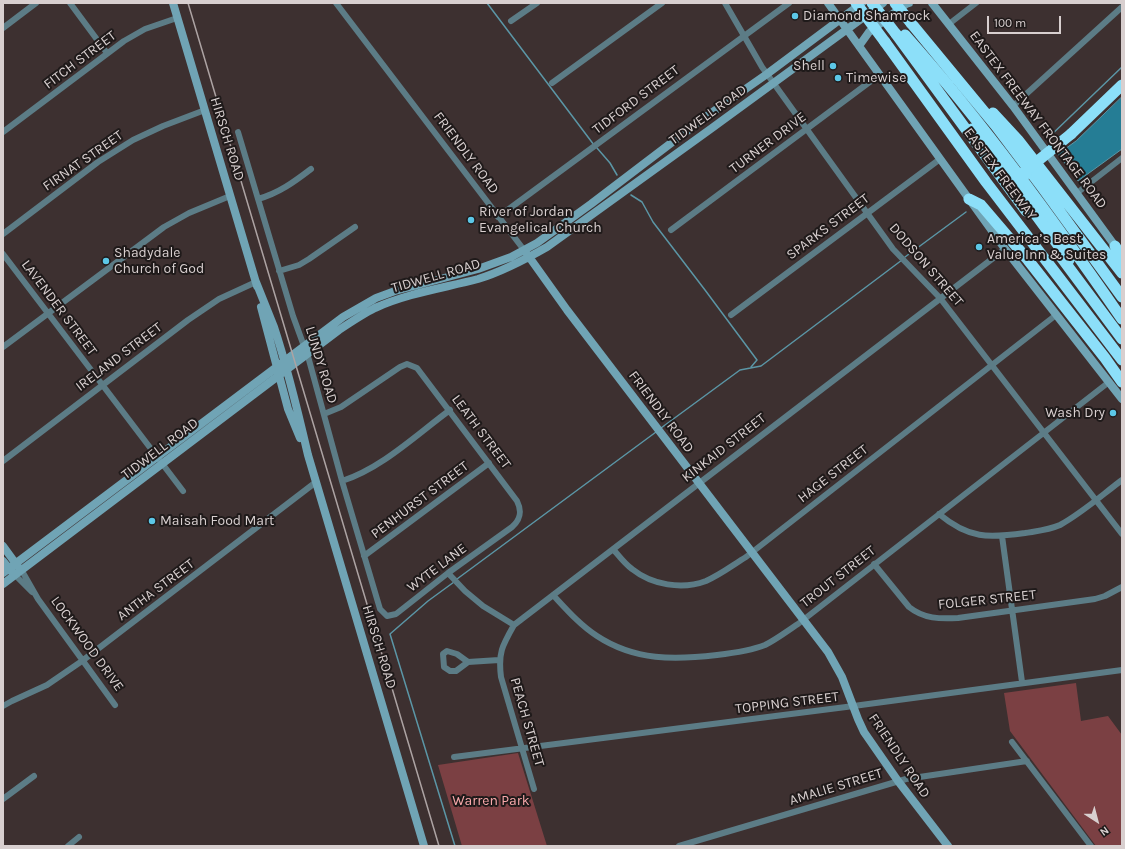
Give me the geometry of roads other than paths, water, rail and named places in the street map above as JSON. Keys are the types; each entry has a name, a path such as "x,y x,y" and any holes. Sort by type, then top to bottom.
{"highway":[{"name":"EASTEX FREEWAY","path":"856,3 986,182 1122,360"},
{"path":"872,3 898,32 918,59 1009,170 1016,173 1026,173"},
{"name":"EASTEX FREEWAY","path":"879,3 898,32 938,73 970,112 1066,239 1122,319"},
{"name":"EASTEX FREEWAY","path":"895,3 972,96 1042,187 1122,297"},
{"path":"898,32 1122,339"},
{"path":"1072,136 1122,85"},
{"path":"1122,92 1072,136 1026,173 1018,187 1022,196 1122,327"},
{"path":"972,96 996,115 1018,140 1122,273"},
{"path":"969,199 981,205 1046,282 1122,382"},
{"path":"1115,246 1122,256"},
{"path":"1071,259 1122,333"}],"main road":[{"name":"HIRSCH ROAD","path":"172,3 256,282 273,326 287,370 308,455 424,846"},
{"path":"828,3 1005,249 1122,399"},
{"name":"TIDWELL ROAD","path":"3,584 339,330 395,291 479,278 530,257 547,247 704,118 767,74 862,3"},
{"name":"TIDWELL ROAD","path":"449,282 478,269 511,257 594,207 712,128 883,3"},
{"path":"859,46 869,32 906,4 910,3"},
{"name":"EASTEX FREEWAY FRONTAGE ROAD","path":"932,3 1012,106 1115,246"},
{"path":"704,118 712,128"},
{"name":"FRIENDLY ROAD","path":"524,250 567,310 828,652 837,667 864,732 898,781 948,846"},
{"name":"HIRSCH ROAD","path":"256,282 266,329 288,409 308,455"},
{"name":"TIDWELL ROAD","path":"9,568 304,345 343,317 375,304"},
{"path":"206,420 211,427"},
{"path":"84,512 90,519"},
{"name":"LOCKWOOD DRIVE","path":"3,546 9,568"},
{"name":"LOCKWOOD DRIVE","path":"3,561 9,568 18,573"}],"street":[{"path":"3,28 36,3"},
{"path":"70,3 107,53"},
{"name":"FRIENDLY ROAD","path":"336,3 524,250"},
{"path":"512,21 536,3"},
{"path":"552,83 662,3"},
{"name":"DODSON STREET","path":"725,3 773,83 896,252 940,298 1122,534"},
{"name":"TIDFORD STREET","path":"498,217 789,3"},
{"path":"949,24 976,3"},
{"path":"1012,106 1048,76 1122,7"},
{"name":"FITCH STREET","path":"3,132 124,41 145,29 177,18"},
{"name":"TURNER DRIVE","path":"671,230 879,75"},
{"name":"FIRNAT STREET","path":"3,234 98,162 133,140 163,126 205,110"},
{"name":"LUNDY ROAD","path":"238,132 279,271 307,354 342,481 379,606"},
{"path":"1077,193 1122,158"},
{"name":"SPARKS STREET","path":"731,315 940,159"},
{"path":"258,199 286,188 312,169"},
{"path":"3,347 164,227 189,213 230,196"},
{"path":"279,271 299,265 355,227"},
{"name":"KINKAID STREET","path":"499,660 503,644 514,625 1005,249"},
{"name":"LAVENDER STREET","path":"3,254 183,490"},
{"name":"IRELAND STREET","path":"3,461 188,320 219,299 256,282"},
{"name":"HAGE STREET","path":"613,549 623,562 640,575 660,583 682,586 714,577 752,552 1056,315"},
{"name":"LEATH STREET","path":"324,414 341,407 400,366 407,364 417,368 450,410 520,506 518,520 511,528"},
{"name":"TROUT STREET","path":"553,595 578,621 598,636 619,648 656,658 687,658 743,652 765,645 803,620 1109,382"},
{"path":"342,481 357,476 372,468 450,410"},
{"name":"PENHURST STREET","path":"364,556 489,463"},
{"path":"939,514 949,522 964,530 982,536 1002,536 1039,531 1054,527 1072,518 1122,480"},
{"name":"ANTHA STREET","path":"3,706 47,685 82,661 316,482"},
{"name":"WYTE LANE","path":"379,606 380,610 387,616 396,614 511,528"},
{"path":"1002,536 1022,682"},
{"name":"FOLGER STREET","path":"874,564 903,602 914,611 927,617 942,619 1095,599 1105,596 1122,587"},
{"name":"LOCKWOOD DRIVE","path":"18,573 115,705"},
{"path":"450,575 483,606 514,625"},
{"path":"468,662 499,660"},
{"name":"PEACH STREET","path":"499,660 503,687 534,789"},
{"name":"TOPPING STREET","path":"454,757 1122,670"},
{"path":"1012,742 1090,846"},
{"name":"AMALIE STREET","path":"679,846 898,781 1027,761"},
{"path":"3,799 34,776"},
{"path":"68,846 79,837"}],"water":[{"path":"1122,97 1122,149 1078,181 1058,154 1076,141"}],"waterway":[{"path":"487,3 594,145"},
{"path":"1047,139 1122,67"},
{"path":"597,148 610,163 617,175"},
{"path":"631,195 642,202 653,222 757,360 751,367"},
{"path":"905,257 966,212"},
{"path":"661,428 740,370 761,366 902,260"},
{"path":"457,579 656,432"},
{"path":"454,582 428,601 390,634 455,846"}],"railway":[{"path":"188,3 439,846"}],"place":[{"name":"Diamond Shamrock","path":"795,16"},
{"name":"Shell","path":"833,66"},
{"name":"Timewise","path":"838,78"},
{"name":"River of Jordan Evangelical Church","path":"471,220"},
{"name":"America’s Best Value Inn & Suites","path":"979,247"},
{"name":"Shadydale Church of God","path":"106,261"},
{"name":"Wash Dry","path":"1113,413"},
{"name":"Maisah Food Mart","path":"152,521"}],"park label":[{"name":"Warren Park","path":"491,801"}]}
